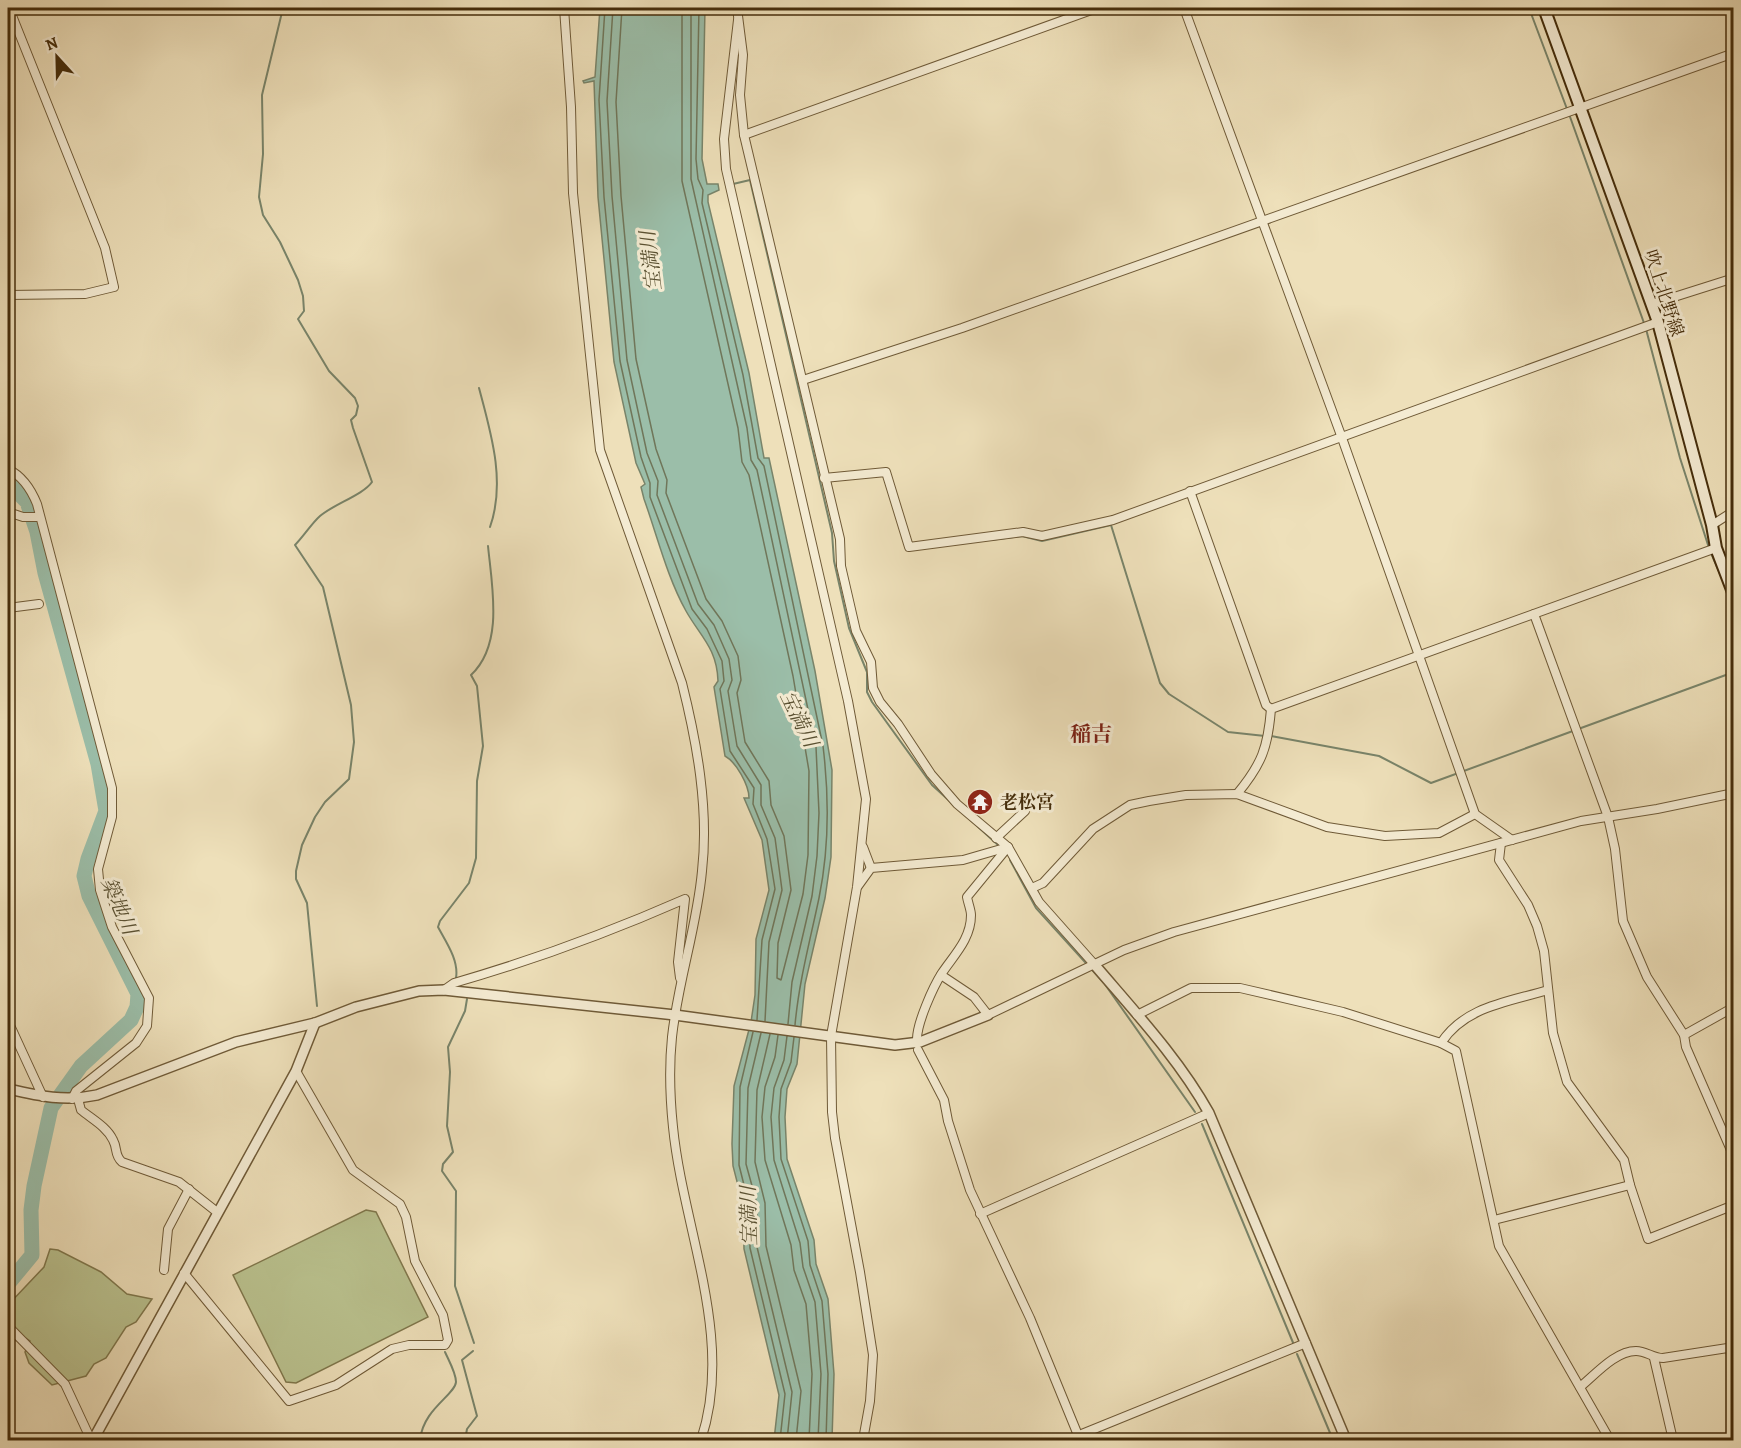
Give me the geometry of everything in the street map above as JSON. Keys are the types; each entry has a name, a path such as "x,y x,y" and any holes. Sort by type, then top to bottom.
{"main road":[{"name":"吹上北野線","path":"1544,8 1658,322 1712,525 1716,548 1734,595"}],"street":[{"path":"8,295 85,294 114,287 105,248 9,8"},
{"path":"564,8 573,193 598,439 682,683 692,722 699,775 704,852 696,913 680,988"},
{"path":"737,8 743,55 740,95 744,135 840,539 841,566 856,631 871,662 873,688 880,702 898,724 931,774 957,804 1008,848 1039,903 1137,1015 1199,1095 1209,1113 1346,1440"},
{"path":"744,135 1097,8"},
{"path":"1184,8 1261,223 1342,438 1475,814 1512,840"},
{"path":"738,20 724,140 726,169 864,776 866,798 857,887 831,1036 832,1112 835,1138 873,1355 870,1401 863,1440"},
{"path":"803,380 962,328 1261,223 1734,53"},
{"path":"1652,304 1734,278"},
{"path":"824,478 886,472 909,547 1023,532 1042,536 1113,520 1658,322"},
{"path":"8,469 21,478 32,493 112,788 112,817 98,869 100,890 112,927 149,998 147,1026 136,1043 76,1091 73,1099"},
{"path":"1190,491 1266,705 1271,709"},
{"path":"1712,525 1734,511"},
{"path":"8,512 23,517 37,517"},
{"path":"1271,709 1716,548"},
{"path":"8,608 39,604"},
{"path":"1534,614 1608,817 1616,858 1623,921 1653,989 1684,1035 1698,1077 1734,1157"},
{"path":"1237,794 1253,775 1265,753 1271,709"},
{"path":"8,1089 43,1097 73,1099 118,1087 236,1042 315,1023 356,1006 419,992 444,990 679,1016 895,1045 920,1042 988,1015 1094,964 1174,932 1581,821 1734,793"},
{"path":"1032,888 1043,883 1093,829 1130,805 1186,795 1237,794 1327,827 1385,836 1439,833 1475,814"},
{"path":"996,838 1025,811"},
{"path":"1501,843 1499,860 1528,905 1537,926 1553,1033 1567,1082 1624,1160 1648,1239 1734,1205"},
{"path":"862,846 871,868"},
{"path":"857,887 871,868 963,860 1008,848"},
{"path":"917,1039 922,1018 941,975 961,949 968,931 971,914 967,897 1008,848"},
{"path":"444,990 454,983 529,962 685,900 678,962 679,1016 670,1084 673,1127 708,1313 711,1344 711,1393 701,1440"},
{"path":"941,975 974,998 988,1015"},
{"path":"1137,1015 1191,988 1240,988 1343,1012 1450,1046 1459,1058 1502,1254 1610,1440"},
{"path":"1441,1043 1451,1027 1478,1011 1548,990"},
{"path":"1684,1035 1734,1007"},
{"path":"8,1021 43,1097"},
{"path":"92,1440 296,1071 315,1023"},
{"path":"918,1050 944,1100 948,1121 980,1214 1030,1318 1079,1438"},
{"path":"184,1273 289,1401 336,1385 392,1349 409,1345 440,1346 448,1340 447,1326 438,1303 415,1261 406,1217 400,1204 352,1170 296,1071"},
{"path":"73,1099 81,1110 107,1131 112,1138 116,1155 122,1162 169,1176 217,1212"},
{"path":"980,1214 1209,1113"},
{"path":"1494,1220 1630,1185"},
{"path":"164,1270 168,1229 189,1189"},
{"path":"8,1326 65,1384 92,1440"},
{"path":"1068,1440 1079,1438 1306,1343"},
{"path":"1580,1387 1613,1360 1626,1353 1636,1351 1653,1358 1732,1347 1734,1382"},
{"path":"1653,1358 1673,1440"},
{"path":"1731,1440 1734,1424"}],"shaded area":[{"path":"366,1210 376,1212 428,1317 296,1383 286,1382 233,1275"},
{"path":"50,1249 58,1250 101,1272 127,1294 152,1299 136,1322 126,1327 106,1358 94,1364 86,1376 52,1385 29,1363 25,1352 30,1341 24,1337 14,1341 8,1349 8,1328 11,1325 8,1305 44,1267"}],"water":[{"name":"宝満川","path":"600,8 705,8 702,159 707,184 718,184 719,190 708,195 708,202 749,373 764,458 769,458 815,671 832,770 831,857 825,898 805,984 797,1064 787,1089 785,1117 787,1159 814,1240 816,1264 828,1299 834,1374 832,1440 774,1440 779,1395 744,1249 743,1205 733,1166 732,1144 734,1086 751,1022 755,995 756,939 769,890 762,840 744,798 749,798 747,787 737,768 725,756 714,687 718,681 715,660 679,598 663,556 644,499 641,487 645,484 636,463 614,362 598,197 594,81 584,83 583,81 595,77"}],"waterway":[{"path":"283,8 262,95 263,154 259,197 263,215 280,242 298,280 303,296 304,311 298,319 329,371 355,398 358,406 356,415 351,420 372,482 362,491 320,516 295,545 323,587 351,705 354,742 349,779 325,802 315,817 302,845 296,871 296,879 307,903 317,1006"},
{"path":"1529,8 1567,109"},
{"path":"1569,114 1644,323"},
{"path":"733,184 750,180 832,533 834,561 849,628 867,672 867,692 932,785 998,845"},
{"path":"1646,329 1680,458 1709,548"},
{"path":"479,388 492,440 497,475 495,510 490,527"},
{"path":"10,474 15,488"},
{"name":"築地川","path":"8,483 27,502 37,532 45,573 98,764 106,811 84,876 89,896 138,994 137,1007 131,1020 81,1066 51,1108 34,1186 31,1210 32,1255 8,1284"},
{"path":"990,540 1022,536 1042,541 1111,525 1160,683 1169,694 1228,732 1265,736"},
{"path":"456,978 454,958 438,927 440,921 469,883 476,858 477,781 483,746 477,686 471,675 488,648 492,631 493,597 488,546"},
{"path":"1711,553 1734,606"},
{"path":"1271,736 1379,756 1431,783 1734,672"},
{"path":"1010,860 1036,908 1104,983 1195,1112"},
{"path":"467,999 465,1011 448,1047 450,1072 447,1126 453,1152 443,1164 442,1171 456,1191 455,1286 474,1343"},
{"path":"1202,1124 1294,1345"},
{"path":"465,1440 467,1429 477,1416 462,1360 473,1351"},
{"path":"420,1440 422,1429 432,1411 456,1382 454,1371 445,1352"},
{"path":"1297,1354 1333,1440"}],"place":[{"name":"老松宮","path":"980,802"}],"district":[{"name":"稲吉","path":"1091,734"}]}
